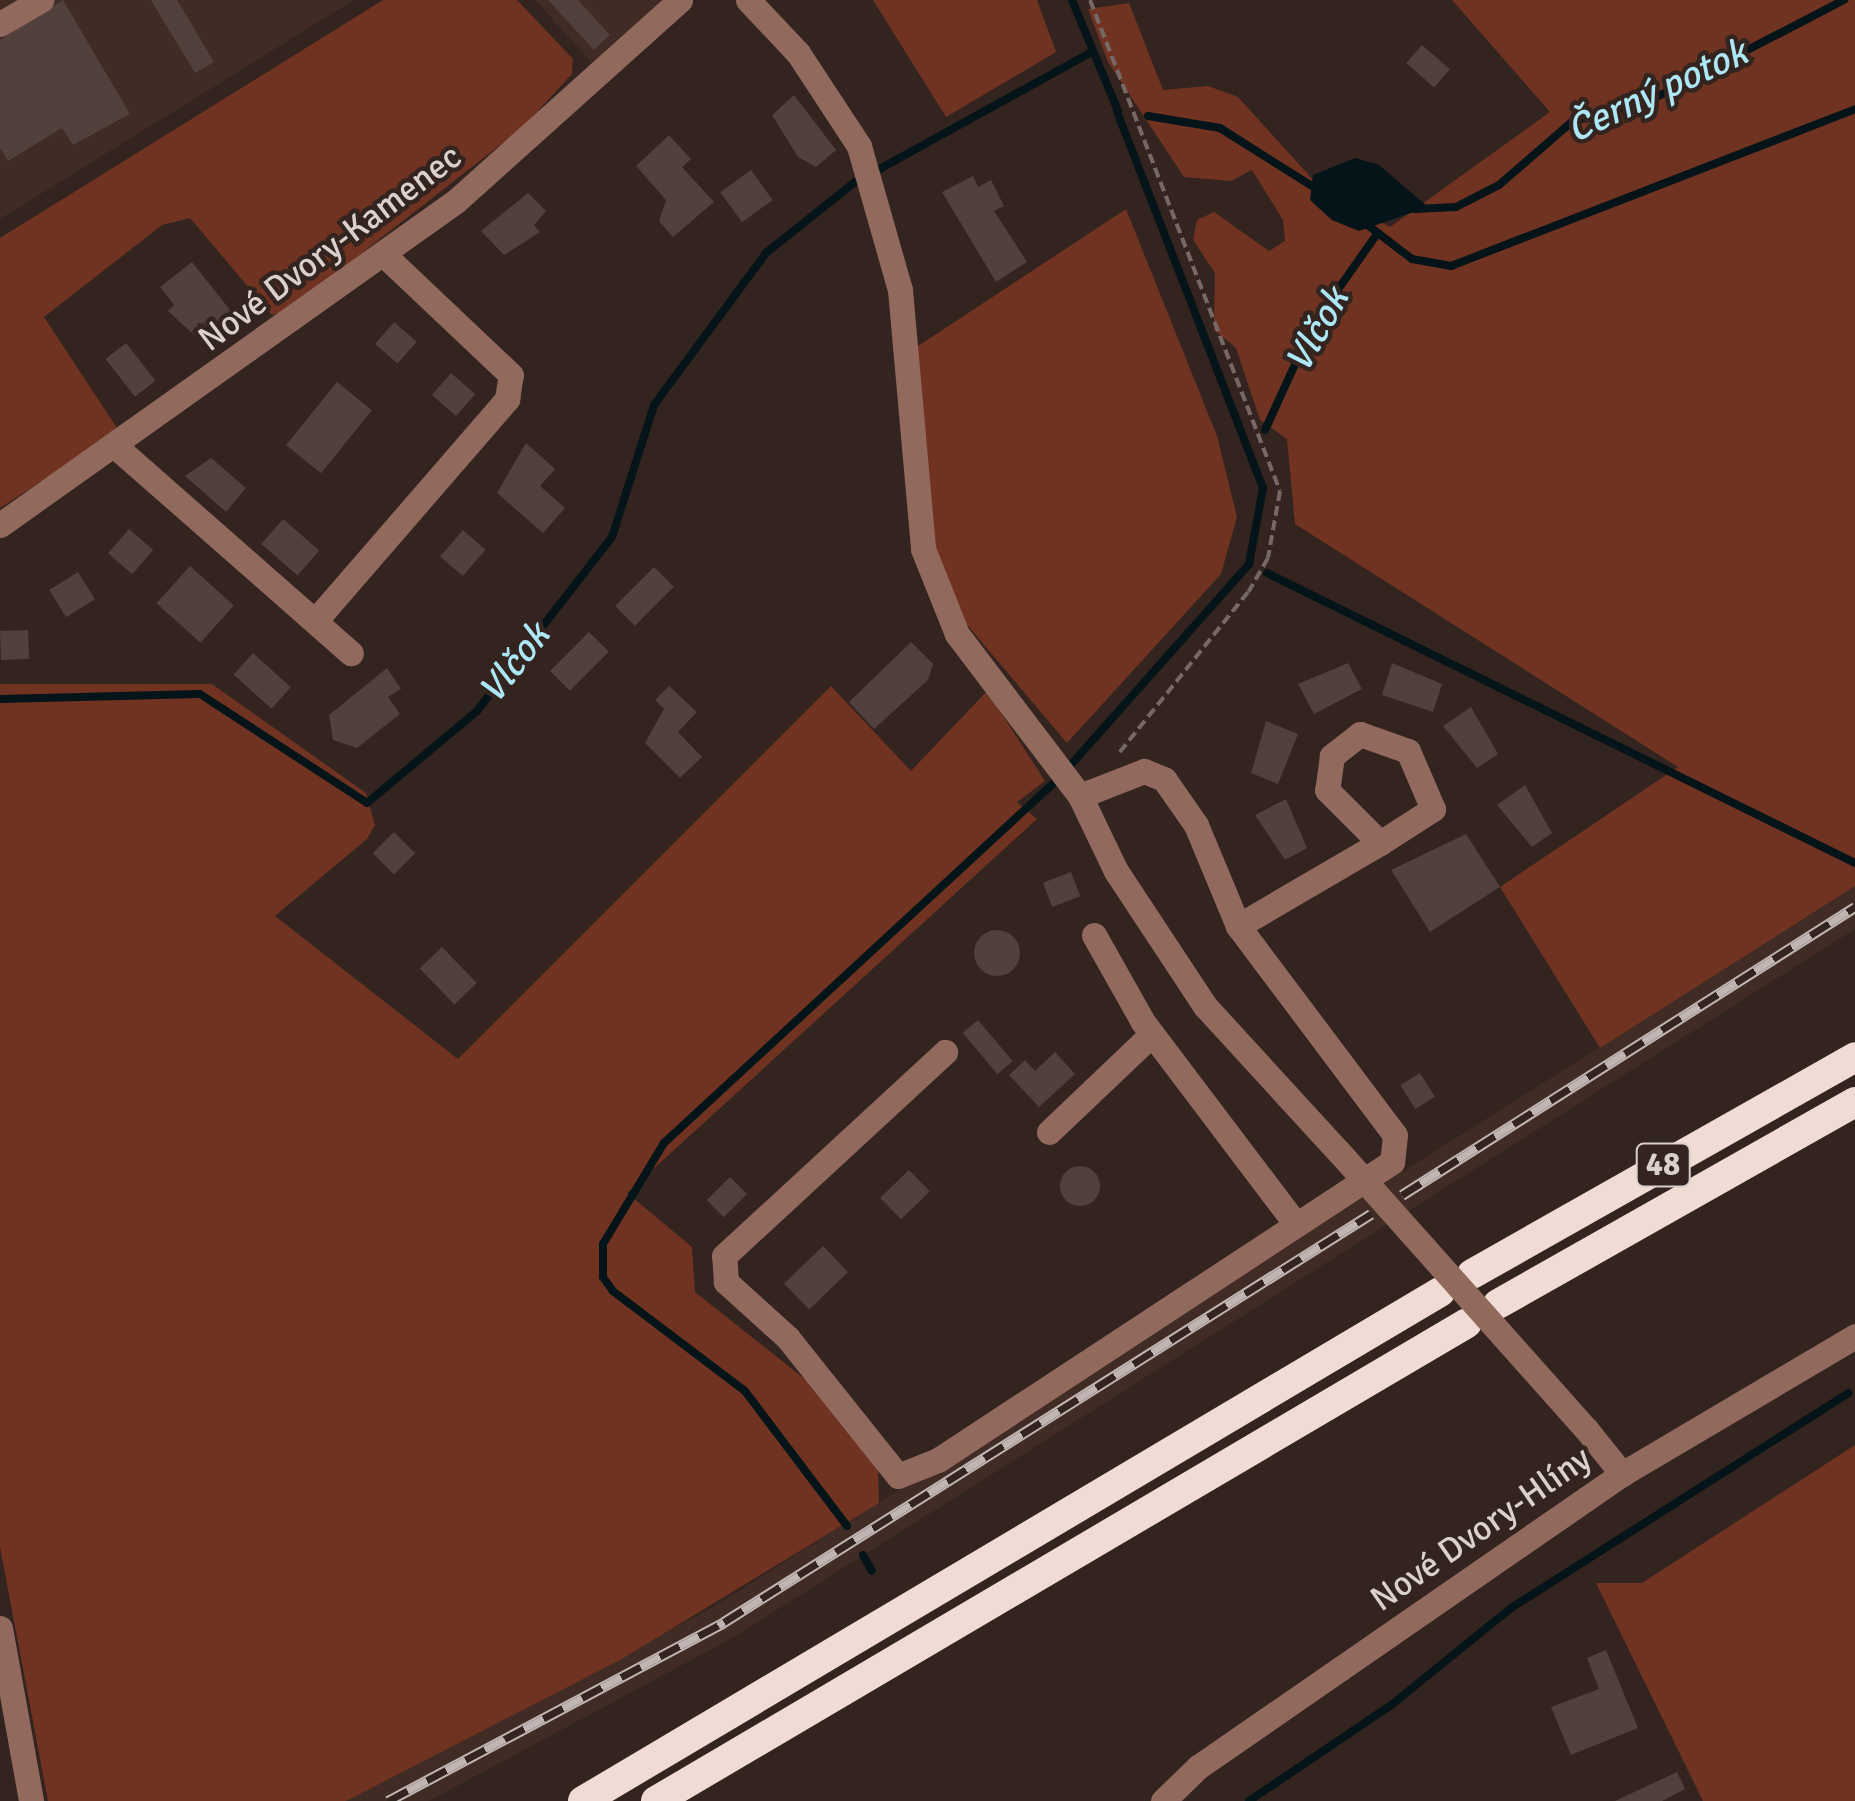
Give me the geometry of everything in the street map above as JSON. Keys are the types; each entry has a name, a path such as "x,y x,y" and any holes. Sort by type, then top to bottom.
{"highway":[{"name":"48","path":"1472,1274 1855,1057"},
{"name":"48","path":"1498,1304 1855,1102"},
{"path":"582,1801 1440,1292"},
{"path":"656,1801 1467,1322"}],"street":[{"path":"0,24 40,0"},
{"name":"Nové Dvory-Kamenec","path":"0,525 384,255 680,0"},
{"path":"748,0 798,53 859,146 900,290 934,590 1076,791 1116,870 1205,1006 1622,1474"},
{"path":"315,621 507,399 511,375 384,255"},
{"path":"115,446 351,653"},
{"path":"1238,926 1380,843 1433,809 1395,739 1360,734 1344,742 1327,790 1380,843"},
{"path":"946,1052 724,1256 726,1282 788,1338 898,1476 938,1460 1392,1162 1395,1135 1238,926 1196,826 1164,779 1144,771 1076,791"},
{"path":"1094,935 1152,1034 1296,1224"},
{"path":"1049,1132 1152,1034"},
{"name":"Nové Dvory-Hlíny","path":"1162,1801 1198,1767 1622,1474 1855,1336"},
{"path":"0,1628 31,1801"}],"path":[{"path":"1090,0 1280,491 1268,558 1109,766 1114,782"}],"shaded area":[{"path":"0,0 354,0 0,219"},
{"path":"383,0 517,0 573,59 572,74 522,128 289,310 272,315 190,218 162,225 44,317 119,431 0,508 0,238"},
{"path":"535,0 670,0 597,68"},
{"path":"873,0 1037,0 1056,52 946,117"},
{"path":"1452,0 1855,0 1855,886 1600,1048 1500,887 1678,767 1295,524 1287,439 1260,420 1236,348 1214,330 1215,273 1193,240 1197,220 1214,212 1269,251 1285,241 1283,220 1252,170 1231,181 1184,177 1108,62 1088,9 1129,3 1163,90 1208,86 1238,97 1324,192 1390,227 1550,112"},
{"path":"1355,158 1379,165 1428,207 1359,231 1332,220 1310,200 1313,175"},
{"path":"1126,209 1217,436 1237,517 1221,574 1067,743 946,600 930,545 915,348"},
{"path":"0,684 212,684 366,793 375,825 367,839 275,916 458,1059 831,686 911,771 987,691 1045,781 1017,802 1037,819 627,1193 692,1247 695,1292 806,1380 878,1467 879,1503 620,1660 346,1801 48,1801 0,1547"},
{"path":"1855,886 1855,929 734,1637 429,1801 346,1801 715,1606"},
{"path":"1855,1445 1855,1801 1703,1801 1596,1583 1642,1583"}],"building":[{"path":"63,0 130,114 73,145 62,128 8,161 0,148 0,40"},
{"path":"151,0 177,0 214,62 195,73"},
{"path":"548,0 578,0 610,35 594,50"},
{"path":"1422,45 1450,69 1434,87 1406,63"},
{"path":"794,95 836,150 816,167 798,157 772,115"},
{"path":"669,135 691,159 682,167 714,202 673,237 659,221 666,200 636,166"},
{"path":"751,170 773,200 742,222 720,192"},
{"path":"973,176 978,187 991,180 1004,206 994,211 1027,262 996,282 942,192"},
{"path":"528,193 546,211 534,225 540,232 504,255 481,231"},
{"path":"192,262 238,320 206,346 168,311 174,305 160,287"},
{"path":"394,322 417,342 398,364 375,344"},
{"path":"126,343 156,381 135,397 106,359"},
{"path":"451,373 475,394 456,416 432,395"},
{"path":"337,382 372,410 321,473 286,445"},
{"path":"526,443 555,469 540,486 565,508 543,533 497,493"},
{"path":"211,458 246,488 226,512 185,476"},
{"path":"283,519 319,550 298,575 261,544"},
{"path":"129,529 153,550 132,574 108,553"},
{"path":"463,530 486,550 463,576 440,556"},
{"path":"190,566 234,605 200,643 157,603"},
{"path":"654,567 674,587 635,626 615,606"},
{"path":"78,572 95,599 66,617 49,590"},
{"path":"28,630 29,659 1,660 0,631"},
{"path":"589,632 609,652 570,691 550,671"},
{"path":"911,642 933,664 928,680 874,729 849,702"},
{"path":"253,653 291,687 271,709 234,675"},
{"path":"1348,663 1362,689 1314,714 1298,684"},
{"path":"1392,663 1442,684 1433,712 1382,695"},
{"path":"387,668 401,689 388,697 400,714 357,748 333,740 329,715"},
{"path":"669,686 697,712 678,732 702,757 680,778 645,743 664,709 655,700"},
{"path":"1471,707 1498,754 1477,768 1443,726"},
{"path":"1266,721 1298,734 1278,784 1251,773"},
{"path":"1525,785 1552,833 1532,847 1497,805"},
{"path":"1286,799 1307,848 1285,860 1255,815"},
{"path":"394,832 415,853 394,874 373,853"},
{"path":"1466,834 1500,887 1430,932 1391,870"},
{"path":"1071,872 1080,896 1052,907 1043,883"},
{"path":"997,930 1013,937 1020,953 1013,969 997,976 981,969 974,953 981,937"},
{"path":"442,947 477,983 454,1005 420,969"},
{"path":"978,1020 1013,1061 997,1074 963,1033"},
{"path":"1055,1052 1075,1074 1039,1107 1009,1075 1025,1060 1035,1071"},
{"path":"1420,1073 1435,1097 1415,1109 1400,1085"},
{"path":"1080,1166 1094,1172 1100,1186 1094,1200 1080,1206 1066,1200 1060,1186 1066,1172"},
{"path":"909,1170 930,1192 901,1219 880,1198"},
{"path":"730,1177 747,1194 724,1217 707,1200"},
{"path":"823,1246 848,1272 809,1309 784,1284"},
{"path":"1606,1650 1638,1728 1571,1755 1551,1707 1599,1689 1587,1658"},
{"path":"1677,1772 1685,1789 1662,1801 1615,1801"}],"waterway":[{"name":"Černý potok","path":"1072,0 1118,111"},
{"name":"Černý potok","path":"1415,209 1456,207 1499,185 1573,121 1649,101 1844,0"},
{"name":"Vlčok","path":"876,171 1092,52"},
{"path":"1365,223 1412,259 1451,266 1855,109"},
{"path":"1068,768 1249,564 1263,488 1117,111"},
{"name":"Černý potok","path":"1148,116 1220,128 1318,190"},
{"name":"Vlčok","path":"0,699 200,694 367,803 477,711 612,537 654,405 766,253 855,182"},
{"name":"Vlčok","path":"1265,430 1313,325 1377,234"},
{"path":"1267,573 1855,863"},
{"path":"847,1526 745,1391 613,1291 603,1277 603,1244 664,1143 1058,779"},
{"path":"1249,1801 1390,1706 1511,1608 1848,1393"},
{"path":"863,1555 872,1571"}],"railway":[{"path":"1402,1195 1855,907"},
{"path":"388,1801 724,1622 1371,1214"}]}
